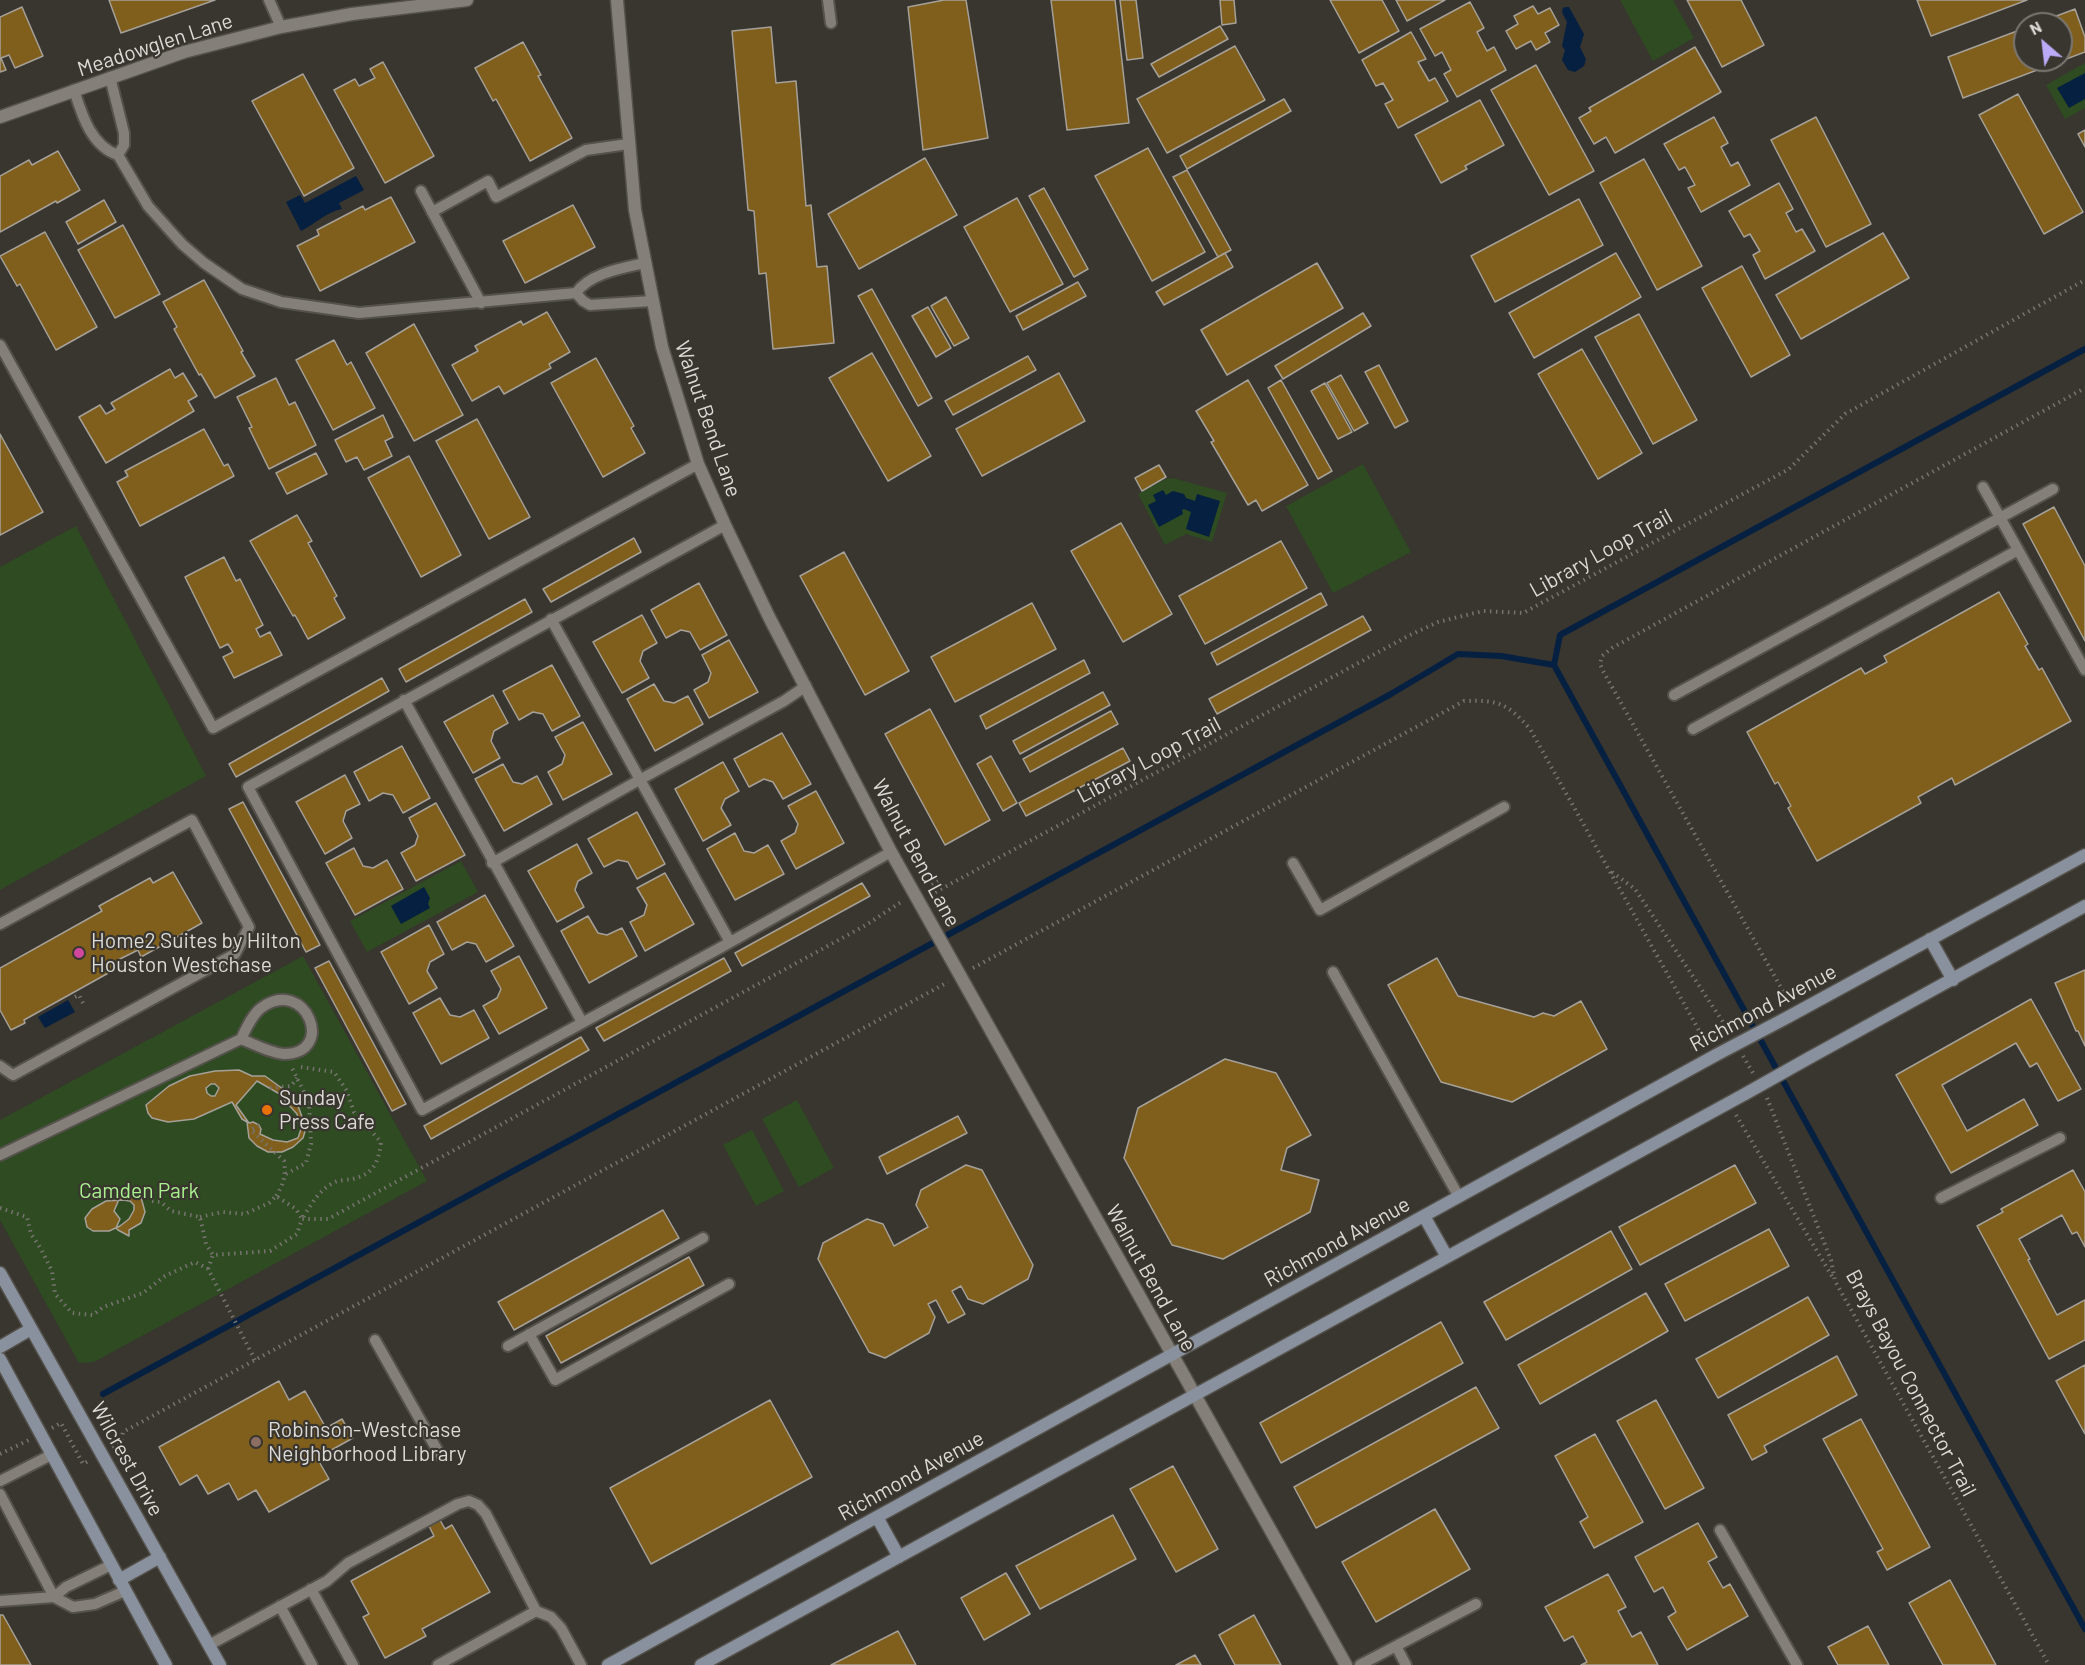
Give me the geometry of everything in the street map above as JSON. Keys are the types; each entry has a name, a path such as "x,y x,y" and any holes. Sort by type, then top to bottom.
{"main road":[{"name":"Richmond Avenue","path":"608,1665 1716,1055 2085,855"},
{"path":"701,1665 2085,906"},
{"path":"1930,939 1953,980"},
{"path":"1424,1216 1447,1257"},
{"name":"Wilcrest Drive","path":"0,1273 220,1665"},
{"path":"0,1347 31,1329"},
{"path":"0,1359 166,1665"},
{"path":"877,1517 899,1557"},
{"path":"122,1585 159,1557"}],"street":[{"name":"Meadowglen Lane","path":"0,117 184,52 280,27 352,14 467,0"},
{"name":"Walnut Bend Lane","path":"617,0 635,210 652,301 662,348 698,464 724,525 891,852 1346,1665"}],"lane":[{"path":"269,0 280,27"},
{"path":"828,0 831,23"},
{"path":"110,77 124,133 124,145 118,155"},
{"path":"74,90 92,134 106,151 118,155 148,206 165,227 204,263 242,289 281,303 359,313 576,293 581,286 602,275 645,263"},
{"path":"432,212 488,181 496,197 581,152 628,144"},
{"path":"421,191 481,303"},
{"path":"576,293 590,305 652,301"},
{"path":"0,345 213,728 698,464"},
{"path":"1983,487 2085,670"},
{"path":"1674,695 2053,489"},
{"path":"724,525 248,787 422,1110 891,852"},
{"path":"1693,729 2018,550"},
{"path":"551,620 730,942"},
{"path":"492,863 765,712 806,686"},
{"path":"404,700 492,863 582,1022"},
{"path":"1293,863 1320,910 1504,807"},
{"path":"0,924 192,820 249,927 235,954 13,1076 0,1066"},
{"path":"1333,972 1459,1197"},
{"path":"0,1155 241,1039 259,1009 270,1003 283,1000 296,1004 304,1009 311,1019 309,1043 293,1053 282,1054 241,1039"},
{"path":"1941,1198 2060,1138"},
{"path":"508,1346 703,1238"},
{"path":"529,1334 555,1380 729,1284"},
{"path":"375,1340 440,1455"},
{"path":"0,1481 51,1455"},
{"path":"0,1494 54,1597"},
{"path":"209,1645 327,1581 348,1563 458,1504 469,1501 478,1504 486,1514 536,1611 551,1617 561,1628 581,1665"},
{"path":"1720,1530 1797,1665"},
{"path":"54,1597 66,1587 111,1565"},
{"path":"0,1601 54,1597 73,1607 94,1604 122,1585"},
{"path":"311,1589 352,1665"},
{"path":"1360,1665 1476,1604"},
{"path":"280,1606 312,1665"},
{"path":"438,1665 536,1611"},
{"path":"1395,1646 1406,1665"}],"path":[{"name":"Library Loop Trail","path":"921,906 1410,635 1438,622 1484,610 1523,614 1788,469 1845,414 2085,280"},
{"path":"1609,870 1635,889 1731,1034"},
{"path":"932,885 938,880"},
{"path":"302,1219 328,1219 855,931 901,902"},
{"path":"75,997 79,995 83,1003"},
{"path":"1742,1053 1758,1082"},
{"path":"213,1255 270,1251 297,1234 302,1219 320,1192 335,1181 359,1178 375,1168 380,1157 381,1142 354,1112 347,1091 334,1072 291,1065 309,1102 311,1144 306,1163 286,1174"},
{"path":"270,1088 291,1086 297,1078"},
{"name":"Brays Bayou Connector Trail","path":"1763,1091 1793,1160 1831,1260 1835,1281 2049,1665"},
{"path":"1736,1115 1835,1281"},
{"path":"152,1201 161,1202 171,1211 200,1217 222,1212 245,1214 269,1203 282,1186 286,1174 284,1161 251,1130 259,1125"},
{"path":"276,1196 296,1209 302,1219"},
{"path":"0,1208 27,1217 31,1234 52,1271 55,1294 72,1313 93,1315 103,1307 143,1293 165,1276 195,1262 208,1269 255,1360"},
{"path":"200,1217 206,1244 213,1255"},
{"path":"208,1269 213,1255"},
{"path":"49,1429 61,1424 83,1464 94,1457"},
{"path":"0,1454 32,1438"}],"green space":[{"path":"1620,0 1673,0 1694,38 1653,61"},
{"path":"2085,63 2085,108 2065,119 2046,85 2073,72"},
{"path":"1363,464 1411,552 1333,593 1286,506"},
{"path":"1173,478 1227,493 1212,542 1186,534 1165,545 1138,494 1166,479"},
{"path":"76,526 206,776 0,890 0,567"},
{"path":"461,861 478,892 367,952 350,921"},
{"name":"Camden Park","path":"303,956 427,1181 94,1362 79,1363 0,1220 0,1120"},
{"path":"797,1100 834,1168 799,1187 762,1119"},
{"path":"752,1130 784,1191 756,1206 723,1145"}],"water":[{"path":"1569,7 1584,34 1580,47 1586,59 1584,66 1575,72 1568,70 1562,60 1565,50 1562,46 1567,22 1562,12"},
{"path":"2085,73 2085,99 2069,108 2057,88"},
{"path":"356,176 364,190 339,203 342,209 326,215 301,231 286,202 300,195 305,203"},
{"path":"1163,490 1166,495 1173,491 1184,494 1186,498 1195,501 1197,494 1220,501 1209,537 1186,529 1191,512 1184,509 1183,514 1159,527 1148,505 1156,501 1153,495"},
{"path":"424,887 430,898 428,904 430,908 401,924 391,906"},
{"path":"68,1000 75,1012 45,1028 38,1017"}],"building":[{"path":"109,0 215,0 121,33"},
{"path":"944,0 966,0 988,138 923,150 908,7"},
{"path":"1051,0 1115,0 1129,123 1067,130"},
{"path":"1120,0 1136,0 1143,58 1127,60"},
{"path":"1220,0 1234,0 1236,23 1222,25"},
{"path":"1330,0 1382,0 1399,31 1359,53"},
{"path":"1396,0 1445,0 1407,21"},
{"path":"1687,0 1741,0 1764,45 1722,67"},
{"path":"1917,0 2027,0 1931,36"},
{"path":"1470,2 1484,28 1477,32 1487,51 1494,47 1506,70 1457,97 1444,74 1451,70 1442,52 1435,56 1420,29"},
{"path":"1533,6 1538,14 1550,8 1559,25 1545,33 1550,42 1536,50 1531,41 1516,49 1506,31 1518,24 1514,16"},
{"path":"22,7 43,56 15,68 9,55 1,58 6,70 0,72 0,17"},
{"path":"2075,9 2085,37 2085,52 2073,57 2073,12 2067,12"},
{"path":"1220,26 1228,39 1159,77 1151,64"},
{"path":"771,27 776,83 796,81 806,206 811,205 817,267 827,266 834,343 773,349 766,273 759,274 754,211 748,210 732,31"},
{"path":"1411,32 1426,59 1418,62 1429,81 1435,78 1448,101 1398,128 1385,104 1393,100 1383,83 1376,86 1362,60"},
{"path":"2013,33 2013,72 2032,72 1963,98 1948,57"},
{"path":"523,42 541,75 538,76 572,138 530,161 496,99 493,101 475,68"},
{"path":"1235,46 1265,100 1167,153 1137,99"},
{"path":"1695,47 1721,92 1615,153 1606,137 1594,144 1579,118 1591,111 1589,108"},
{"path":"383,62 434,156 385,183 334,90 355,79 359,86 375,78 370,69"},
{"path":"1536,65 1594,171 1549,195 1491,90"},
{"path":"303,74 354,168 304,196 252,101"},
{"path":"2018,94 2083,212 2044,234 1979,115"},
{"path":"1284,99 1291,111 1187,169 1180,156"},
{"path":"1480,100 1504,145 1465,166 1467,169 1441,183 1415,135"},
{"path":"1714,117 1728,143 1721,147 1731,166 1738,162 1750,185 1701,212 1688,188 1695,185 1685,167 1679,170 1664,144"},
{"path":"1816,117 1871,224 1826,247 1771,140"},
{"path":"2085,130 2085,147 2078,134"},
{"path":"1148,148 1205,252 1152,281 1095,176"},
{"path":"58,151 80,190 0,232 0,176 29,160 32,165"},
{"path":"925,158 957,215 859,269 828,214"},
{"path":"1644,159 1702,266 1657,290 1600,183"},
{"path":"1187,170 1231,250 1218,257 1173,177"},
{"path":"1779,183 1793,209 1786,213 1796,232 1802,229 1815,251 1765,279 1753,255 1760,251 1750,234 1744,237 1729,211"},
{"path":"1044,188 1088,269 1074,277 1029,196"},
{"path":"391,197 415,242 320,291 297,246 319,235 317,230 363,206 365,210"},
{"path":"1017,198 1063,284 1010,312 964,227"},
{"path":"1579,199 1603,245 1495,302 1471,256"},
{"path":"104,200 116,222 78,244 66,222"},
{"path":"573,205 595,247 525,283 503,241"},
{"path":"123,225 160,294 115,318 78,250"},
{"path":"45,232 97,327 56,350 20,284 17,286 0,256"},
{"path":"1883,233 1909,278 1801,339 1776,295"},
{"path":"1225,253 1233,267 1164,305 1156,292"},
{"path":"1616,253 1641,297 1534,358 1509,313"},
{"path":"1317,263 1343,308 1227,375 1201,330"},
{"path":"1742,266 1790,355 1751,377 1702,288"},
{"path":"204,280 255,376 215,398 201,374 199,375 174,329 177,327 163,302"},
{"path":"1078,282 1086,296 1023,330 1016,316"},
{"path":"872,289 932,398 918,406 858,296"},
{"path":"946,297 969,338 954,346 931,306"},
{"path":"928,307 951,348 936,357 912,316"},
{"path":"547,312 570,352 549,364 551,368 504,394 499,386 472,401 452,365 478,351 475,346 521,321 523,325"},
{"path":"1363,313 1371,326 1283,379 1275,366"},
{"path":"1639,314 1697,420 1653,444 1595,337"},
{"path":"414,324 463,415 414,441 366,353"},
{"path":"334,340 347,365 351,362 375,408 333,430 296,360"},
{"path":"1582,349 1642,453 1598,479 1538,374"},
{"path":"872,353 931,456 888,481 829,378"},
{"path":"1028,356 1036,370 953,415 945,401"},
{"path":"596,358 634,426 631,428 645,453 603,477 551,383"},
{"path":"1379,365 1408,421 1395,428 1365,372"},
{"path":"170,369 175,378 183,373 197,396 188,401 194,411 106,463 79,417 100,405 106,414 115,409 111,403"},
{"path":"1059,373 1085,421 982,476 956,429"},
{"path":"1341,375 1368,423 1354,431 1327,383"},
{"path":"276,378 289,405 295,402 316,445 269,469 237,397"},
{"path":"1248,380 1308,485 1262,511 1256,500 1248,505 1211,442 1214,441 1196,411"},
{"path":"1281,380 1332,471 1318,479 1268,388"},
{"path":"1325,383 1352,432 1338,439 1311,391"},
{"path":"383,415 393,437 385,441 392,456 364,470 357,457 346,462 335,440"},
{"path":"477,419 530,517 489,539 436,441"},
{"path":"204,429 224,466 228,464 234,476 140,526 117,482 128,476 125,471"},
{"path":"0,434 43,512 0,535"},
{"path":"316,453 327,474 287,494 276,473"},
{"path":"409,456 461,555 421,577 368,478"},
{"path":"1159,465 1166,477 1142,491 1135,478"},
{"path":"2054,507 2085,566 2085,641 2023,524"},
{"path":"297,515 312,541 308,543 337,596 334,598 345,618 308,639 250,541"},
{"path":"1121,523 1172,614 1123,642 1071,551"},
{"path":"634,538 641,552 551,602 543,589"},
{"path":"1281,541 1307,588 1205,644 1179,596"},
{"path":"844,552 909,671 865,695 800,576"},
{"path":"224,557 236,581 240,579 263,625 256,629 260,637 270,632 282,655 234,678 223,657 233,652 228,644 220,648 185,577"},
{"path":"699,583 727,635 700,650 690,632 681,630 666,638 651,610"},
{"path":"1999,592 2028,644 2025,646 2039,670 2042,668 2071,721 1955,785 1952,778 1918,797 1921,803 1817,861 1788,808 1791,806 1778,782 1775,784 1747,732 1861,668 1865,674 1887,662 1884,656"},
{"path":"1321,593 1327,605 1217,665 1211,653"},
{"path":"525,599 532,612 406,682 399,669"},
{"path":"1032,603 1056,649 955,702 931,657"},
{"path":"642,615 657,643 643,651 640,661 649,678 622,693 593,642"},
{"path":"1363,616 1371,630 1217,714 1209,699"},
{"path":"729,640 758,692 709,718 694,690 708,682 711,673 702,655"},
{"path":"1084,660 1090,673 986,729 980,716"},
{"path":"552,665 580,716 552,731 543,714 533,712 519,720 503,691"},
{"path":"382,678 389,691 236,777 229,764"},
{"path":"654,684 664,701 674,703 688,696 703,724 655,751 627,699"},
{"path":"1103,692 1110,705 1020,754 1013,741"},
{"path":"493,695 508,723 494,731 491,741 500,758 473,773 444,722"},
{"path":"930,709 990,820 945,845 885,734"},
{"path":"1111,711 1118,724 1030,772 1023,759"},
{"path":"583,722 612,774 563,800 548,772 562,764 565,755 555,737"},
{"path":"782,733 811,784 783,799 773,782 764,779 749,787 734,759"},
{"path":"402,746 430,798 403,813 393,795 383,793 369,801 354,772"},
{"path":"1123,748 1130,761 1026,816 1019,803"},
{"path":"991,756 1017,803 1003,811 977,764"},
{"path":"723,762 739,791 725,799 721,808 731,825 703,841 675,789"},
{"path":"503,764 513,782 522,784 537,776 552,804 504,831 475,779"},
{"path":"345,775 360,804 346,811 343,821 352,838 325,854 296,802"},
{"path":"816,791 844,843 796,869 781,841 795,833 798,824 788,806"},
{"path":"243,802 320,945 306,952 229,809"},
{"path":"436,803 465,855 416,881 401,853 415,845 418,836 409,818"},
{"path":"637,812 665,864 637,879 628,862 618,860 604,867 588,839"},
{"path":"735,833 744,851 754,853 768,845 784,874 735,900 707,849"},
{"path":"577,844 592,873 578,881 575,890 584,907 557,922 528,871"},
{"path":"354,848 363,866 373,868 387,860 403,889 355,915 326,863"},
{"name":"Home2 Suites by Hilton Houston Westchase","path":"173,872 202,923 141,957 138,950 118,960 121,966 24,1020 25,1023 11,1030 0,1010 0,968 102,911 99,906 150,878 153,883"},
{"path":"665,873 694,924 645,951 630,922 644,915 647,905 637,888"},
{"path":"862,883 870,896 742,966 735,953"},
{"path":"485,895 514,946 486,962 476,944 467,942 452,950 437,922"},
{"path":"588,916 598,933 607,935 622,928 637,956 589,983 561,931"},
{"path":"429,925 444,954 430,962 427,971 437,988 409,1004 381,952"},
{"path":"519,956 547,1008 499,1034 483,1006 497,998 501,989 491,971"},
{"path":"724,958 731,971 604,1041 596,1028"},
{"path":"1437,958 1458,996 1534,1017 1543,1013 1554,1016 1581,1001 1607,1049 1512,1102 1441,1082 1388,985"},
{"path":"329,961 406,1104 392,1111 315,968"},
{"path":"2085,970 2085,1046 2055,983"},
{"path":"440,998 450,1015 460,1017 474,1010 489,1038 441,1064 413,1013"},
{"path":"2031,999 2081,1089 2058,1101 2037,1063 2030,1067 2016,1043 1942,1085 1967,1131 2024,1099 2038,1125 1951,1173 1896,1075"},
{"path":"581,1037 589,1050 431,1139 424,1126"},
{"path":"1225,1059 1276,1073 1311,1135 1287,1148 1281,1170 1319,1180 1310,1212 1223,1259 1172,1245 1124,1158 1138,1108"},
{"path":"239,1070 252,1076 265,1076 290,1094 297,1103 306,1128 303,1138 293,1147 282,1152 268,1152 249,1138 247,1122 242,1119 232,1102 194,1119 168,1122 152,1118 148,1113 146,1105 169,1086 190,1076 215,1071","holes":["215,1084 219,1088 215,1096 211,1096 207,1093 206,1088"]},
{"name":"Sunday Press Cafe","path":"257,1081 278,1093 297,1114 301,1129 298,1138 287,1142 273,1140 260,1134 259,1125 249,1123 236,1105"},
{"path":"958,1116 967,1133 887,1174 879,1157"},
{"path":"966,1165 982,1170 1033,1265 1028,1279 983,1304 968,1299 961,1286 952,1291 965,1314 948,1323 936,1300 928,1304 935,1317 929,1333 885,1358 869,1352 818,1259 823,1243 867,1219 883,1224 894,1246 928,1227 916,1205 921,1190"},
{"path":"1735,1165 1756,1203 1640,1265 1619,1227"},
{"path":"2073,1170 2085,1192 2085,1247 2077,1232 2072,1234 2062,1215 2019,1239 2057,1315 2085,1300 2085,1340 2049,1359 1977,1226 2003,1212 2001,1209"},
{"path":"128,1191 141,1197 145,1212 141,1223 129,1230 129,1236 116,1228 120,1219 114,1211 120,1197"},
{"path":"106,1201 130,1201 134,1205 134,1210 129,1219 120,1226 109,1231 93,1231 87,1227 85,1218 92,1209"},
{"path":"663,1210 679,1238 514,1330 498,1302"},
{"path":"1769,1229 1789,1266 1685,1321 1665,1284"},
{"path":"1611,1231 1632,1269 1506,1340 1484,1302"},
{"path":"689,1257 704,1285 561,1363 546,1336"},
{"path":"1646,1293 1668,1331 1540,1404 1518,1365"},
{"path":"1808,1297 1829,1335 1718,1398 1696,1359"},
{"path":"1441,1322 1463,1363 1281,1463 1260,1423"},
{"path":"1837,1356 1857,1395 1764,1446 1767,1452 1752,1460 1728,1415"},
{"path":"2085,1365 2085,1434 2056,1381"},
{"name":"Robinson-Westchase Neighborhood Library","path":"279,1381 289,1400 305,1391 326,1428 342,1419 353,1438 317,1458 329,1479 269,1512 256,1490 238,1500 229,1483 208,1494 197,1475 180,1485 159,1447"},
{"path":"1476,1387 1499,1428 1316,1528 1294,1487"},
{"path":"770,1400 812,1477 651,1564 610,1488"},
{"path":"1656,1400 1704,1488 1665,1509 1617,1421"},
{"path":"1861,1419 1930,1547 1887,1570 1877,1552 1883,1549 1823,1439"},
{"path":"1595,1434 1643,1522 1594,1548 1580,1522 1588,1517 1555,1456"},
{"path":"1173,1466 1218,1549 1176,1572 1130,1489"},
{"path":"1435,1509 1470,1569 1376,1622 1342,1562"},
{"path":"1113,1515 1136,1559 1040,1609 1016,1566"},
{"path":"440,1520 445,1529 452,1525 490,1592 422,1629 426,1636 385,1658 363,1617 369,1614 351,1581 434,1536 429,1526"},
{"path":"1698,1523 1717,1557 1708,1562 1723,1588 1730,1584 1748,1616 1687,1650 1668,1617 1676,1612 1663,1587 1654,1592 1635,1557"},
{"path":"1006,1573 1030,1614 984,1640 961,1598"},
{"path":"1608,1574 1626,1607 1618,1611 1632,1637 1641,1632 1658,1665 1581,1665 1587,1662 1573,1636 1564,1641 1545,1607"},
{"path":"1950,1580 1996,1665 1943,1665 1909,1603"},
{"path":"0,1615 3,1615 31,1665 0,1665"},
{"path":"1254,1615 1281,1665 1235,1665 1219,1635"},
{"path":"1868,1626 1889,1665 1838,1665 1828,1647"},
{"path":"898,1631 916,1665 831,1665"},
{"path":"1195,1655 1201,1665 1176,1665"}],"waterway":[{"path":"2085,349 1560,635 1554,665 2085,1629"},
{"path":"103,1394 1391,694 1458,654 1501,656 1554,665"}],"place":[{"name":"Home2 Suites by Hilton Houston Westchase","path":"79,953"},
{"name":"Sunday Press Cafe","path":"267,1110"},
{"name":"Robinson-Westchase Neighborhood Library","path":"256,1442"}]}
